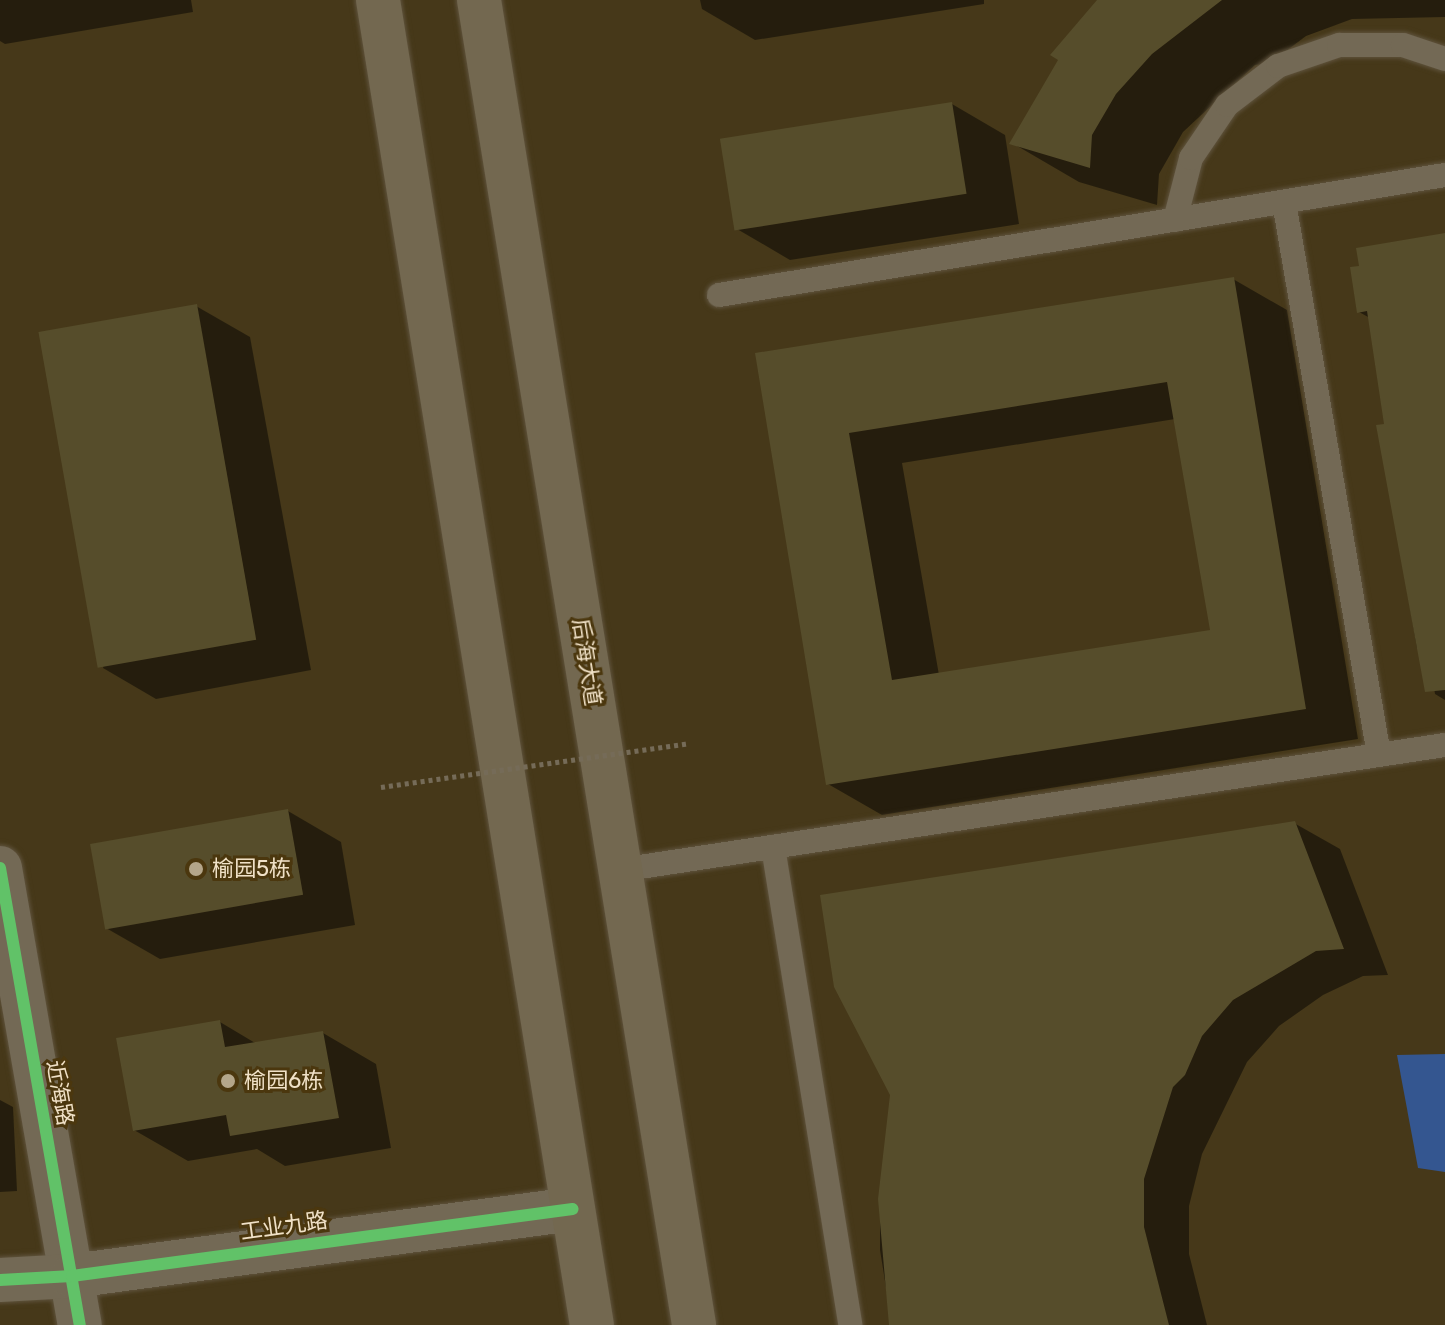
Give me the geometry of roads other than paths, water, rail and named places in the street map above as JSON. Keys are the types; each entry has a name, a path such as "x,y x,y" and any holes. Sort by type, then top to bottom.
{"main road":[{"path":"378,0 592,1325"},
{"name":"后海大道","path":"479,0 694,1325"}],"street":[{"name":"近海路","path":"0,868 80,1325"},
{"name":"工业九路","path":"0,1280 72,1276 573,1209"}],"lane":[{"path":"1175,220 1191,158 1200,144 1227,105 1278,66 1339,45 1403,45 1445,59"},
{"path":"719,295 1445,175"},
{"path":"1284,202 1379,755"},
{"path":"620,870 1445,745"},
{"path":"773,847 850,1325"}],"water":[{"path":"1445,1054 1445,1172 1418,1168 1397,1055"}],"place":[{"name":"榆园5栋","path":"196,869"},
{"name":"榆园6栋","path":"228,1081"}]}
